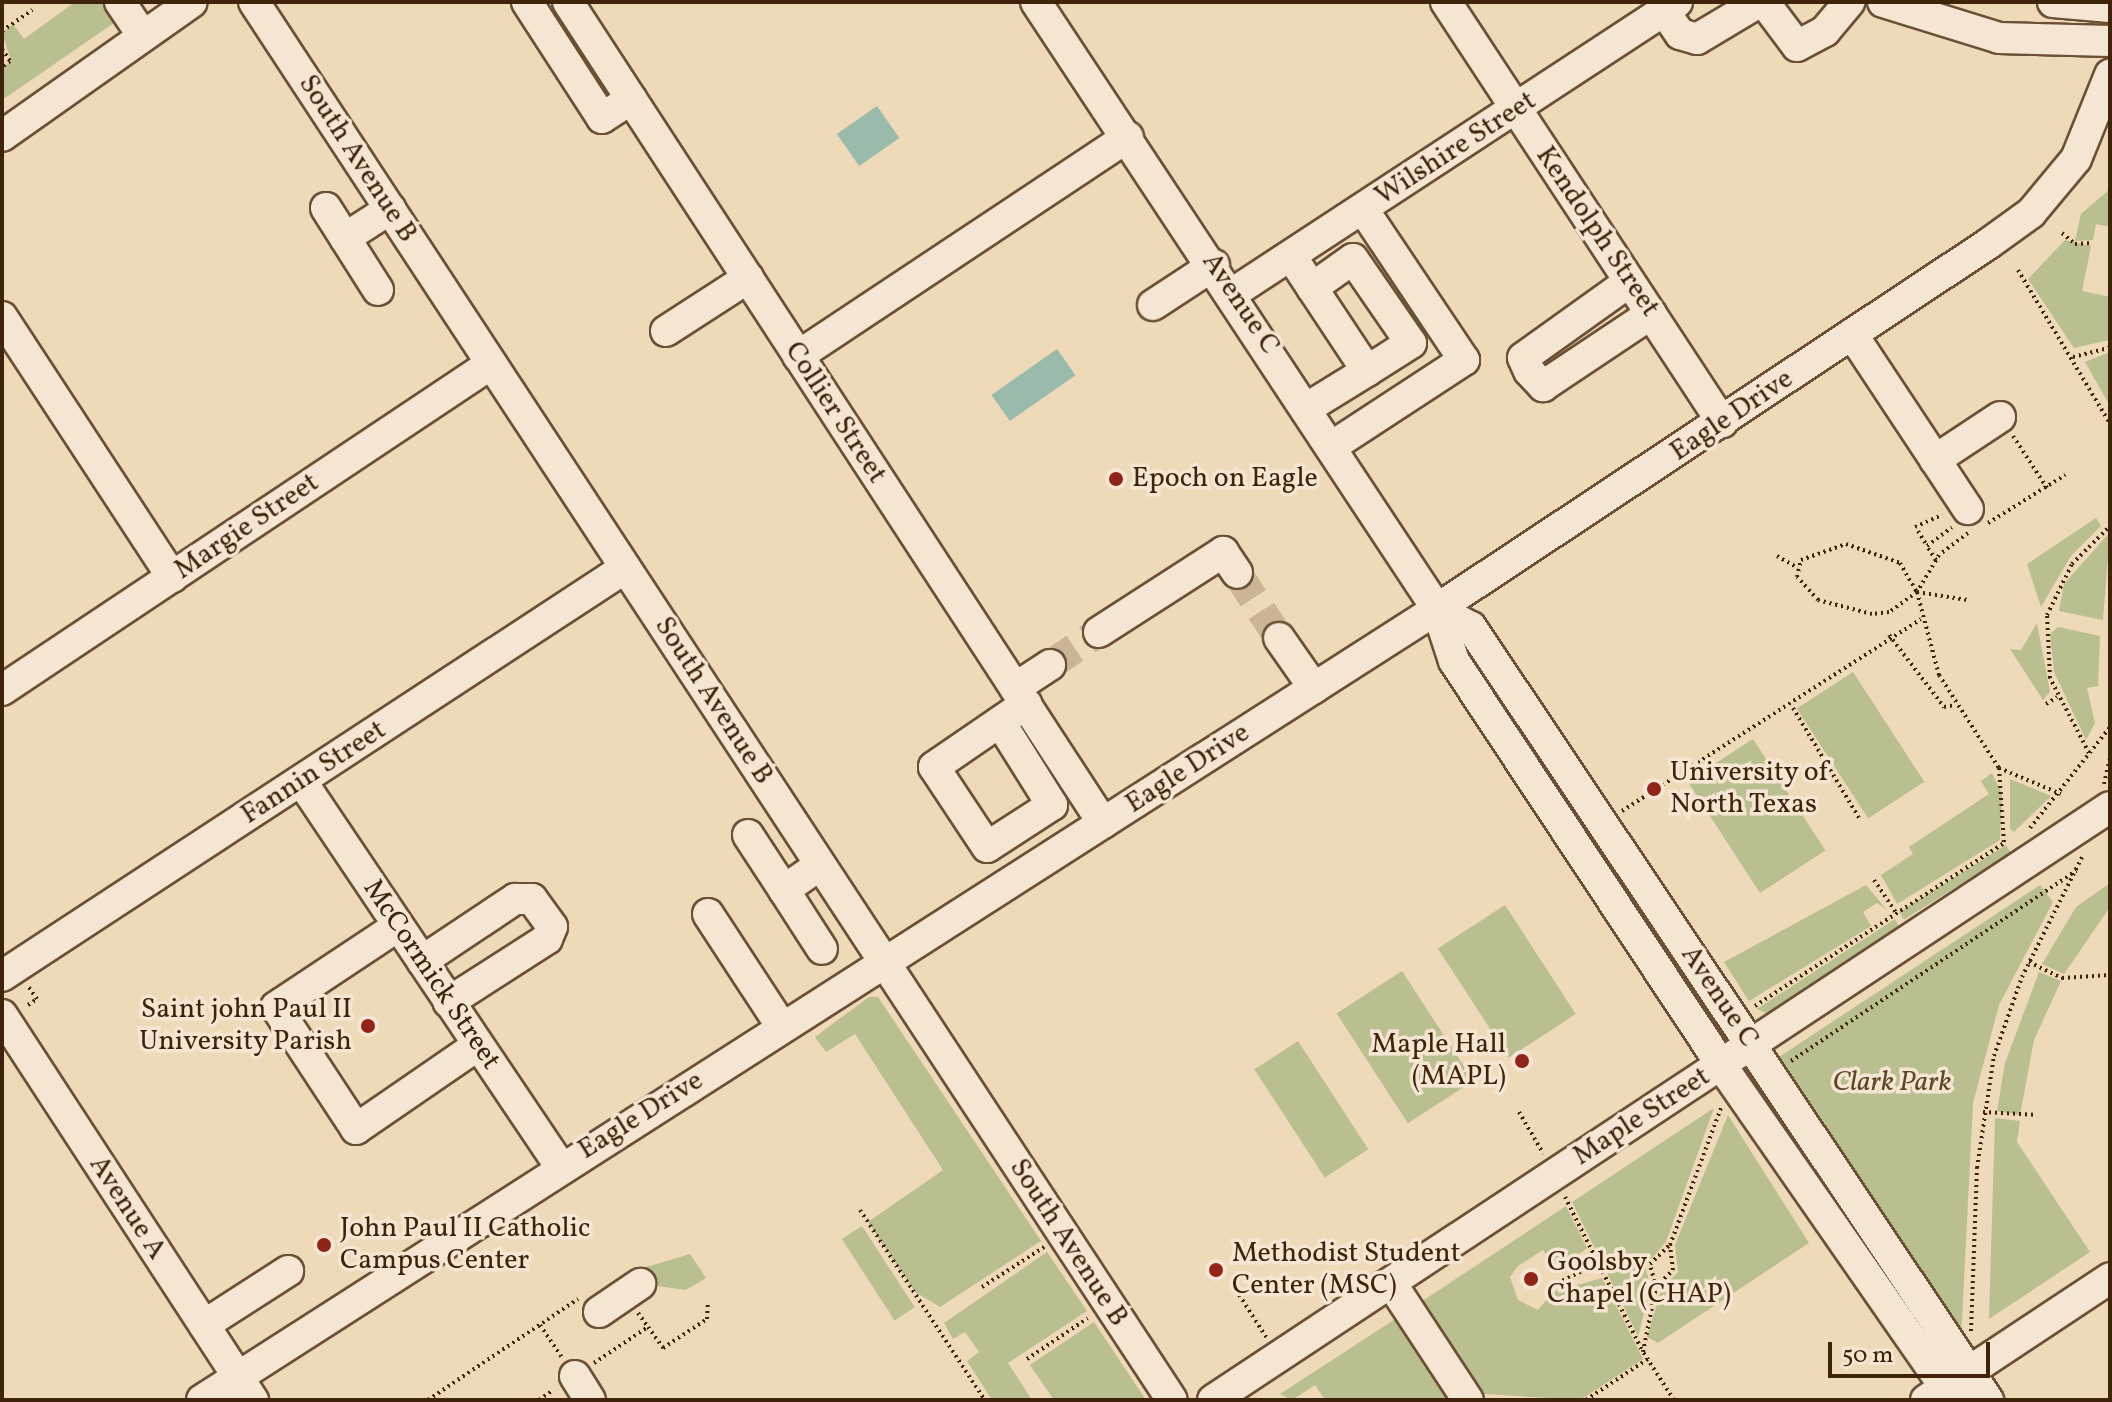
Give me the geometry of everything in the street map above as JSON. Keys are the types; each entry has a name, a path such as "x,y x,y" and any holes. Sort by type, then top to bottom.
{"street":[{"path":"120,2 142,35"},
{"path":"2,136 192,2"},
{"name":"South Avenue B","path":"254,2 1172,1400"},
{"path":"527,2 602,118 631,99"},
{"name":"Collier Street","path":"568,2 1103,823"},
{"name":"Avenue C","path":"1036,2 1233,293 1437,609 1444,645 1721,1065 1948,1390 1988,1400"},
{"name":"Kendolph Street","path":"1446,2 1516,111 1618,289 1640,322 1722,422"},
{"path":"1671,6 1680,34 1697,39 1762,2 1797,46 1825,31 1849,2"},
{"path":"1883,2 1999,38 2110,41"},
{"path":"2053,2 2110,7"},
{"name":"Wilshire Street","path":"1233,293 1516,111 1671,6"},
{"path":"569,67 598,49"},
{"name":"Eagle Drive","path":"202,1400 245,1388 561,1167 1437,609 1722,422 2031,213 2081,149 2110,75"},
{"path":"798,356 1128,137"},
{"path":"326,208 378,290"},
{"path":"345,238 390,209"},
{"path":"1331,447 1464,360 1363,209"},
{"path":"1291,256 1367,371"},
{"path":"1307,408 1411,343 1353,259 1312,288"},
{"path":"1153,305 1214,265"},
{"path":"666,331 748,278"},
{"path":"1618,289 1523,358 1529,371 1543,386 1640,322"},
{"path":"2,317 172,577"},
{"path":"1852,334 1968,509"},
{"name":"Margie Street","path":"2,690 491,364"},
{"path":"1935,460 2008,429"},
{"path":"1099,632 1223,552 1237,573"},
{"name":"Fannin Street","path":"15,981 302,782 625,568"},
{"name":"Avenue C","path":"1437,609 1471,627 1752,1045 1948,1390"},
{"path":"1279,638 1314,688"},
{"path":"1000,722 1050,665"},
{"name":"McCormick Street","path":"302,782 561,1167"},
{"name":"Maple Street","path":"1213,1400 1752,1045 1904,926 2102,812"},
{"path":"748,835 822,949"},
{"path":"784,890 820,865"},
{"path":"422,961 515,899 532,899 552,927 547,939 449,1002"},
{"path":"708,914 782,1027"},
{"path":"398,926 276,1007 356,1129 478,1045"},
{"name":"Avenue A","path":"15,1010 245,1388"},
{"path":"204,1325 288,1271"},
{"path":"1948,1390 2110,1278"},
{"path":"1391,1283 1468,1400"},
{"path":"594,1302 640,1284"}],"path":[{"path":"2,31 32,10"},
{"path":"2,49 10,61 2,67"},
{"path":"2062,233 2075,244 2092,243"},
{"path":"2018,270 2073,357 2110,424"},
{"path":"2073,357 2110,348"},
{"path":"2008,429 2047,488"},
{"path":"1777,556 1798,568 1805,590 1852,614 1889,612 1917,592 1936,560 2065,475"},
{"path":"1927,546 1953,529 1943,514 1916,529 1936,560"},
{"path":"2089,753 2057,697 2045,648 2047,615 2072,564 2110,526"},
{"path":"1798,568 1813,550 1866,547 1900,563 1917,592 1921,619 1954,705 1999,768 2061,794"},
{"path":"1917,592 1967,600"},
{"path":"1620,812 1792,707 1889,635 1921,619"},
{"path":"1889,635 1944,707 1954,705"},
{"path":"2046,704 2057,697"},
{"path":"1792,707 1859,818"},
{"path":"2022,836 2061,794 2110,727"},
{"path":"1970,1339 1983,1112 1994,1056 2029,962 2078,869 2102,812 2110,759"},
{"path":"1999,768 2004,843"},
{"path":"1751,1009 1904,926 2012,839"},
{"path":"1789,1063 2078,869"},
{"path":"1874,880 1904,926"},
{"path":"2029,962 2062,978 2110,975"},
{"path":"15,981 37,999 15,1010"},
{"path":"1643,1352 1656,1287 1650,1264 1670,1245 1724,1101"},
{"path":"1519,1112 1643,1352 1674,1400"},
{"path":"1983,1112 2037,1115"},
{"path":"860,1210 985,1400"},
{"path":"1656,1287 1673,1270 1670,1245"},
{"path":"982,1287 1044,1246"},
{"path":"1552,1286 1598,1263"},
{"path":"1236,1290 1268,1339"},
{"path":"539,1400 582,1388 648,1327 663,1348 707,1319 708,1301"},
{"path":"428,1400 540,1325 594,1302"},
{"path":"1027,1359 1091,1316"},
{"path":"540,1325 582,1388"},
{"path":"1586,1400 1648,1359"}],"green space":[{"path":"75,2 108,2 114,23 2,100 2,68 11,61 2,33 13,24 24,39"},
{"path":"2110,189 2110,227 2096,224 2093,240 2075,241 2081,214"},
{"path":"2065,240 2091,246 2082,291 2110,297 2110,340 2074,348 2028,279"},
{"path":"2110,352 2110,406 2085,362"},
{"path":"2096,518 2101,526 2071,556 2041,607 2027,564"},
{"path":"2110,532 2103,620 2059,611 2064,584"},
{"path":"2037,623 2050,692 2043,700 2010,649 2021,650"},
{"path":"2058,627 2100,636 2098,686 2087,688 2095,723 2086,740 2054,672 2050,634"},
{"path":"1853,672 1924,782 1868,818 1797,708"},
{"path":"1753,739 1825,851 1760,893 1688,781"},
{"path":"1992,773 2002,794 2000,840 1897,904 1881,875 1913,854 1909,847 1989,794 1981,781"},
{"path":"2010,779 2051,796 2014,832 2010,829"},
{"path":"2006,845 2011,853 1904,919 1899,912"},
{"path":"2110,883 2110,907 2064,974 2042,964 2076,907"},
{"path":"1866,885 1886,909 1877,903 1863,912 1871,926 1749,1001 1724,962"},
{"name":"Clark Park","path":"2040,885 2053,902 1999,1005 1973,1103 1961,1340 1779,1057"},
{"path":"1505,905 1576,1014 1509,1058 1438,949"},
{"path":"1895,919 1899,927 1768,1014 1757,1009"},
{"path":"1402,971 1473,1081 1408,1123 1337,1013"},
{"path":"2039,972 2061,981 2034,1040 2020,1115 1997,1111 2005,1063"},
{"path":"869,997 878,997 1041,1241 940,1307 915,1292 868,1222 943,1170 855,1034 826,1052 815,1037"},
{"path":"1298,1041 1368,1149 1325,1178 1254,1069"},
{"path":"1714,1108 1666,1242 1645,1266 1651,1288 1638,1336 1572,1202"},
{"path":"1728,1115 1809,1243 1658,1343 1647,1337 1661,1290 1678,1272 1675,1245"},
{"path":"1995,1118 2020,1121 2017,1142 2090,1252 1989,1319"},
{"path":"1566,1206 1587,1248 1557,1271 1543,1250 1518,1266 1510,1277 1518,1300 1538,1310 1553,1292 1602,1278 1643,1359 1580,1400 1469,1393 1415,1306"},
{"path":"862,1226 915,1307 895,1320 842,1239"},
{"path":"1047,1252 1087,1311 1008,1363 1032,1400 992,1400 967,1361 979,1352 965,1332 953,1339 944,1323"},
{"path":"690,1254 706,1278 686,1290 657,1286 643,1268"},
{"path":"1403,1314 1460,1400 1325,1400 1315,1385 1292,1400 1280,1394"},
{"path":"1094,1322 1146,1400 1054,1400 1030,1365"}],"shaded area":[{"path":"877,106 899,138 859,166 837,134"},
{"path":"1057,349 1075,375 1010,421 991,395"}],"tunnel":[{"path":"1237,573 1279,638"},
{"path":"1050,665 1099,632"}],"place":[{"name":"Epoch on Eagle","path":"1116,479"},
{"name":"University of North Texas","path":"1654,789"},
{"name":"Saint john Paul II University Parish","path":"368,1026"},
{"name":"Maple Hall (MAPL)","path":"1522,1061"},
{"name":"John Paul II Catholic Campus Center","path":"324,1245"},
{"name":"Methodist Student Center (MSC)","path":"1216,1270"},
{"name":"Goolsby Chapel (CHAP)","path":"1531,1279"}]}
